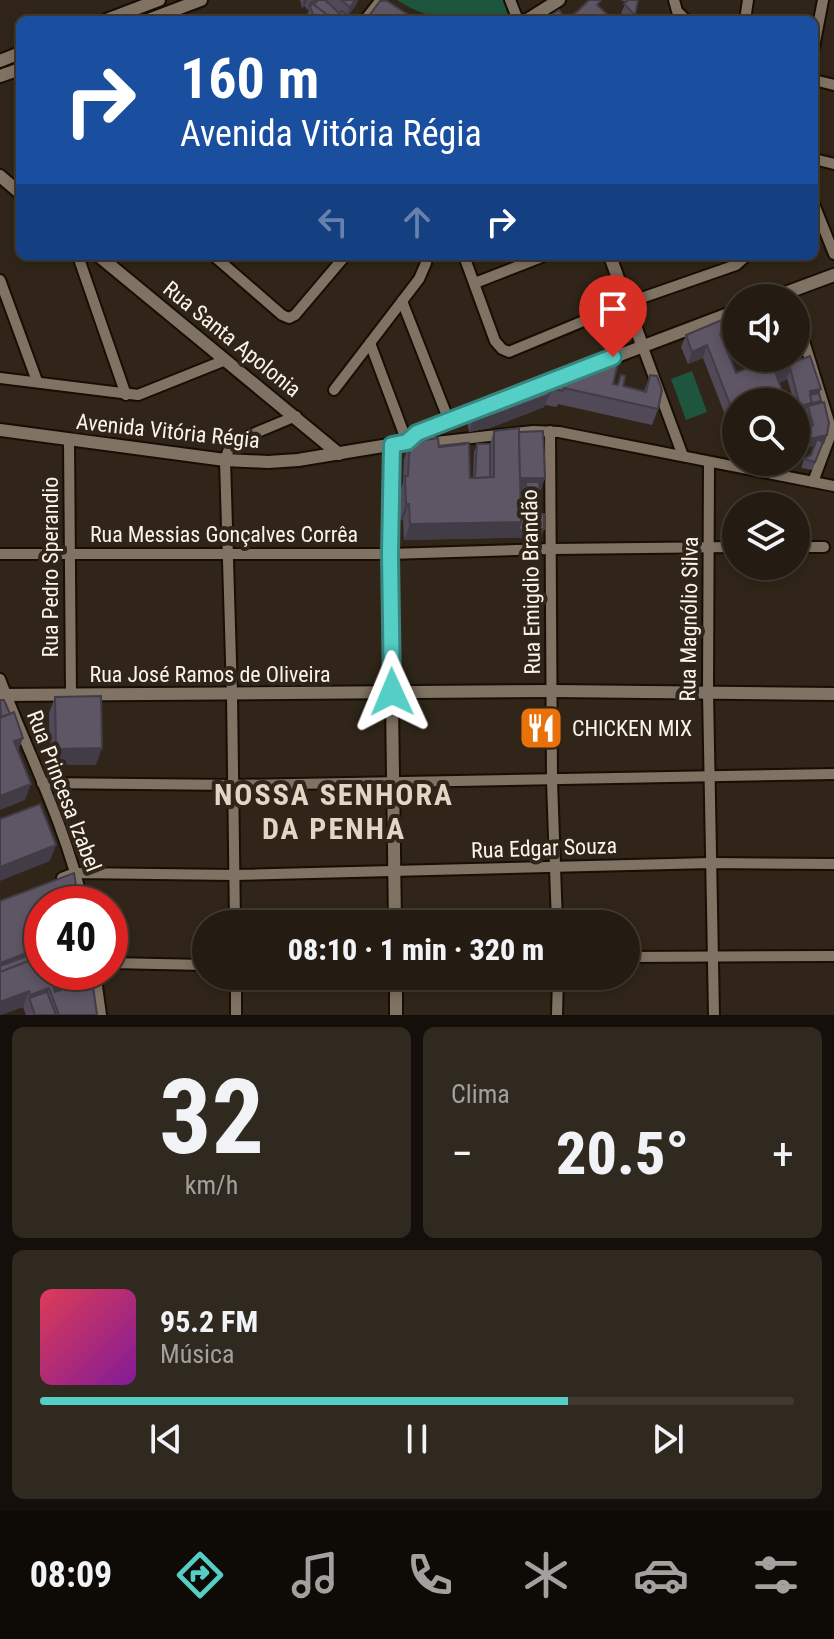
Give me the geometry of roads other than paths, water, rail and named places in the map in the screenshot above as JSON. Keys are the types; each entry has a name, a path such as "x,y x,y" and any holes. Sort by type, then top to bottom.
{"street":[{"path":"117,16 159,0"},
{"path":"159,16 201,0"},
{"path":"818,26 823,0"},
{"path":"533,16 553,2"},
{"path":"0,176 16,189"},
{"path":"818,214 834,254"},
{"path":"79,260 126,395"},
{"name":"Rua Santa Apolonia","path":"104,260 339,454"},
{"path":"219,260 289,318 295,315 336,260"},
{"path":"466,260 495,341 506,352 627,303 736,265 742,260"},
{"path":"475,283 534,260"},
{"path":"611,260 683,456"},
{"path":"334,390 421,275 426,263"},
{"path":"810,286 834,275"},
{"path":"0,280 37,381"},
{"path":"402,301 462,439"},
{"path":"539,386 722,316"},
{"path":"370,343 407,442 422,444 550,431 834,486"},
{"path":"810,360 830,425 829,439 813,482"},
{"path":"0,378 138,395 223,361"},
{"name":"Avenida Vitória Régia","path":"0,430 225,460 268,462 407,442 417,433 495,403"},
{"path":"235,910 225,460 230,446 236,441 296,416"},
{"name":"Rua Emigdio Brandão","path":"550,431 552,781 556,910"},
{"name":"Rua Pedro Sperandio","path":"69,440 71,695"},
{"path":"392,445 390,554 394,910"},
{"name":"Rua Magnólio Silva","path":"709,462 708,692 714,1015"},
{"name":"Rua Messias Gonçalves Corrêa","path":"0,554 390,554 722,547"},
{"path":"810,547 824,547"},
{"name":"Rua Princesa Izabel","path":"0,679 3,694 42,783 78,886"},
{"name":"Rua José Ramos de Oliveira","path":"3,694 553,691 834,694"},
{"path":"42,783 234,785 834,774"},
{"name":"Rua Edgar Souza","path":"50,882 75,873 235,875 711,863 834,864"},
{"path":"640,957 834,956"},
{"path":"128,963 192,965"},
{"path":"98,990 101,1015"},
{"path":"236,990 236,1015"},
{"path":"396,990 396,1015"},
{"path":"557,1015 558,990"}],"place":[{"name":"CHICKEN MIX","path":"541,728"}],"district":[{"name":"NOSSA SENHORA DA PENHA","path":"334,811"}]}
